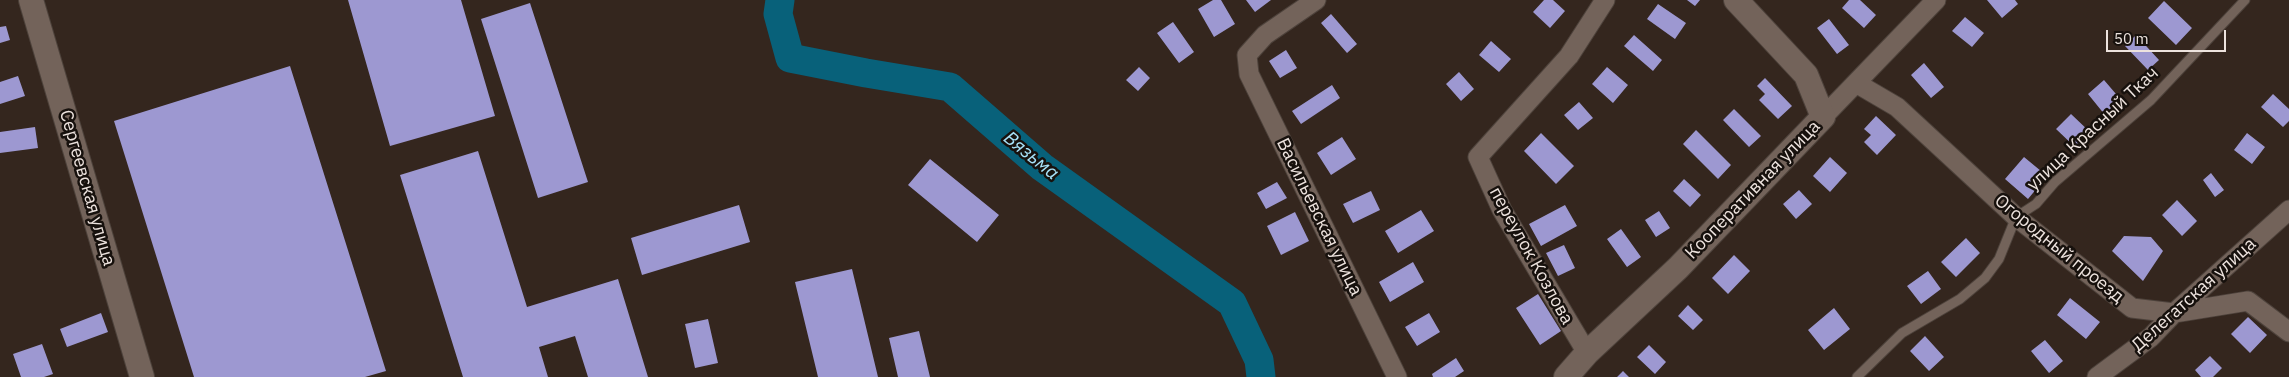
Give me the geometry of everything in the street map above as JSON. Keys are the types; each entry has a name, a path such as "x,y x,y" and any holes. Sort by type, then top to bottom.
{"street":[{"name":"Сергеевская улица","path":"31,0 142,377"},
{"name":"Васильевская улица","path":"1316,0 1265,35 1247,56 1249,74 1398,377"},
{"name":"переулок Козлова","path":"1587,353 1502,210 1478,157 1569,56 1605,0"},
{"path":"1736,0 1806,75 1823,117"},
{"name":"Кооперативная улица","path":"1566,377 1587,353 1678,268 1936,0"},
{"name":"Огородный проезд","path":"1856,82 1897,107 2016,217 2132,308 2174,313 2248,301 2289,332"},
{"name":"Делегатская улица","path":"2097,377 2151,337 2174,313 2289,210"}],"lane":[{"name":"улица Красный Ткач","path":"2016,217 2036,204 2056,182 2151,100 2245,0"},
{"path":"1857,377 1902,333 1960,298 1985,278 1999,259 2016,217"}],"building":[{"path":"348,0 461,0 495,116 390,146"},
{"path":"1213,0 1221,0 1235,24 1214,37 1198,9"},
{"path":"1246,0 1271,0 1255,12"},
{"path":"1544,0 1553,0 1565,11 1550,28 1533,12"},
{"path":"1687,0 1700,0 1695,6"},
{"path":"1849,0 1860,0 1876,15 1864,28 1842,8"},
{"path":"1987,0 2015,0 2018,4 2002,18"},
{"path":"2164,1 2192,28 2176,45 2148,18"},
{"path":"530,3 588,182 538,198 481,19"},
{"path":"1658,4 1686,23 1675,39 1647,19"},
{"path":"1331,14 1357,44 1347,53 1321,23"},
{"path":"1965,17 1984,33 1972,47 1952,31"},
{"path":"1829,19 1849,45 1837,54 1817,28"},
{"path":"1173,22 1194,52 1179,63 1157,33"},
{"path":"6,26 10,40 0,43 0,27"},
{"path":"1634,35 1662,60 1653,71 1624,46"},
{"path":"2136,35 2159,60 2148,70 2125,46"},
{"path":"1491,41 1511,59 1499,72 1479,55"},
{"path":"1286,50 1297,68 1280,78 1269,61"},
{"path":"1924,63 1944,87 1931,98 1911,75"},
{"path":"290,66 386,371 365,377 194,377 114,121"},
{"path":"1139,67 1150,78 1138,91 1126,80"},
{"path":"1607,67 1628,85 1613,103 1592,84"},
{"path":"1459,72 1474,89 1461,101 1446,84"},
{"path":"18,76 25,96 0,104 0,82"},
{"path":"1765,78 1792,106 1778,119 1759,100 1765,94 1757,86"},
{"path":"2104,80 2122,101 2105,115 2088,94"},
{"path":"1332,85 1340,98 1301,124 1292,111"},
{"path":"2273,94 2289,109 2289,121 2283,127 2261,107"},
{"path":"1579,102 1593,118 1578,130 1564,115"},
{"path":"1734,109 1761,136 1749,147 1723,120"},
{"path":"2071,114 2091,133 2076,148 2056,129"},
{"path":"1876,116 1896,135 1877,155 1864,142 1871,135 1864,129"},
{"path":"35,127 38,148 0,153 0,132"},
{"path":"1696,130 1731,165 1718,179 1683,144"},
{"path":"1541,133 1574,166 1556,184 1524,151"},
{"path":"2247,133 2265,147 2252,164 2234,150"},
{"path":"1342,137 1356,159 1331,175 1317,153"},
{"path":"478,151 527,307 618,279 648,377 588,377 575,336 539,347 548,377 463,377 400,175"},
{"path":"1830,157 1847,173 1830,192 1813,176"},
{"path":"2024,157 2047,176 2028,199 2005,179"},
{"path":"930,159 999,215 977,242 908,185"},
{"path":"2211,173 2224,190 2215,197 2203,180"},
{"path":"1684,179 1701,195 1690,207 1673,191"},
{"path":"1277,182 1287,198 1266,209 1257,193"},
{"path":"1799,190 1812,204 1796,219 1783,204"},
{"path":"1371,191 1380,210 1353,223 1343,204"},
{"path":"2177,200 2197,221 2182,236 2162,215"},
{"path":"739,205 750,242 642,275 631,238"},
{"path":"1565,205 1577,226 1541,246 1529,224"},
{"path":"1421,210 1434,231 1398,253 1385,231"},
{"path":"1659,211 1670,228 1656,237 1645,220"},
{"path":"1295,212 1309,241 1281,255 1267,226"},
{"path":"1621,229 1641,257 1627,267 1607,239"},
{"path":"2124,236 2151,237 2163,251 2143,281 2112,251"},
{"path":"1966,238 1980,253 1956,277 1941,262"},
{"path":"1564,245 1575,268 1558,276 1546,253"},
{"path":"1734,255 1750,271 1728,294 1712,278"},
{"path":"1413,262 1424,282 1390,302 1379,282"},
{"path":"852,269 878,377 818,377 795,282"},
{"path":"1928,271 1941,289 1921,304 1907,286"},
{"path":"1538,294 1561,331 1540,345 1516,308"},
{"path":"2070,298 2100,322 2086,339 2057,315"},
{"path":"1688,305 1703,320 1693,330 1678,316"},
{"path":"1834,308 1850,329 1824,350 1808,330"},
{"path":"101,313 108,332 67,347 60,329"},
{"path":"1429,313 1440,332 1417,346 1405,327"},
{"path":"2248,317 2267,335 2250,353 2231,334"},
{"path":"708,319 718,363 695,368 685,324"},
{"path":"919,331 930,377 898,377 889,338"},
{"path":"1925,336 1944,357 1929,371 1910,351"},
{"path":"2045,340 2063,361 2049,373 2031,351"},
{"path":"42,344 53,374 44,377 21,377 13,354"},
{"path":"1649,345 1666,362 1655,374 1637,357"},
{"path":"2210,356 2222,368 2213,377 2201,377 2195,370"},
{"path":"1456,358 1464,371 1455,377 1433,377 1432,374"},
{"path":"1623,371 1629,377 1617,377"}],"waterway":[{"name":"Вязьма","path":"780,0 778,14 790,58 950,87 1042,167 1232,303 1259,360 1261,377"}]}
